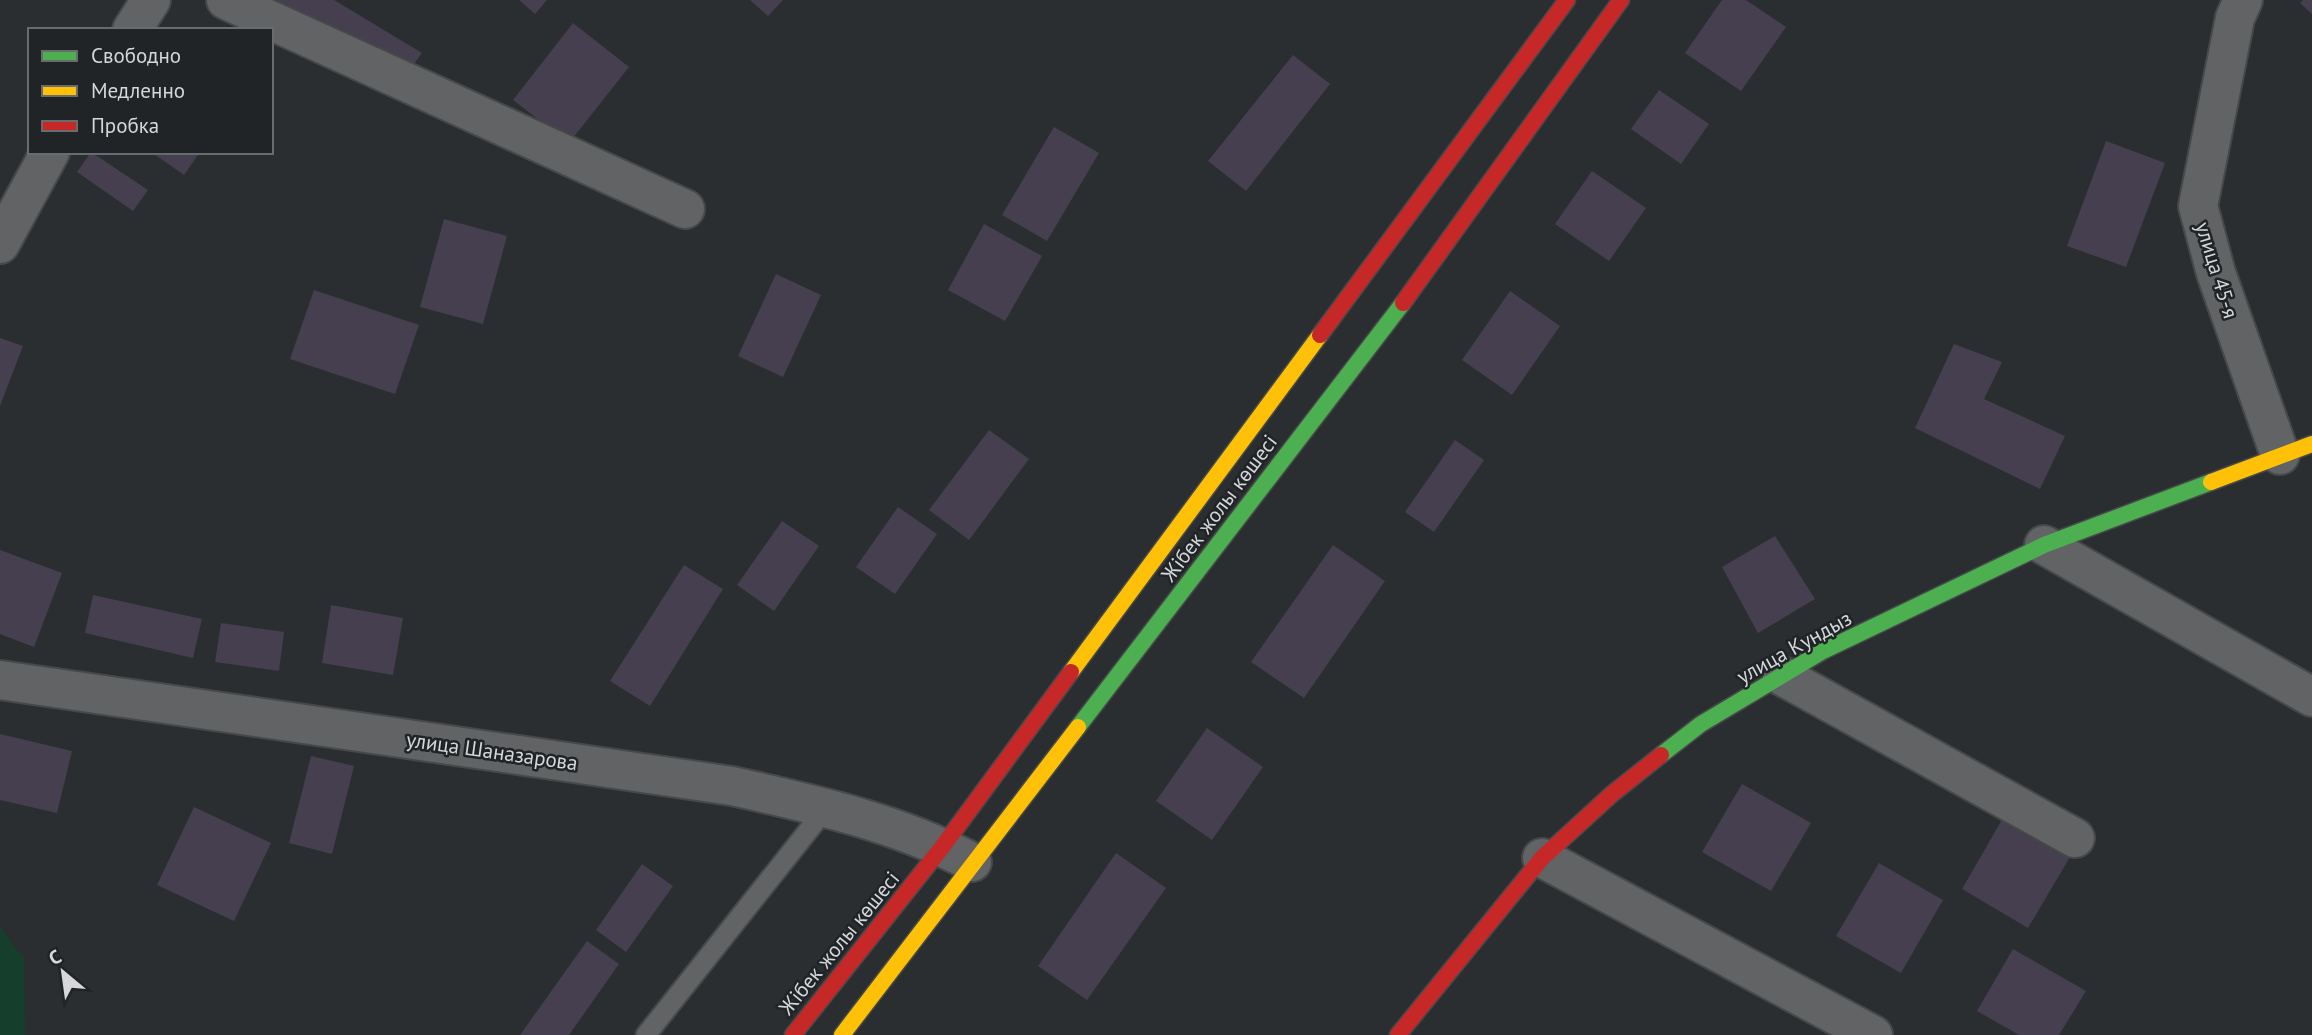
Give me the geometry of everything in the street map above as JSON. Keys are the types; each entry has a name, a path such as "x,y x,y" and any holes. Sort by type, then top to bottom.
{"main road":[{"name":"Жібек жолы көшесі","path":"842,1035 959,854 1567,0"},
{"name":"Жібек жолы көшесі","path":"793,1035 959,854 1401,306 1621,0"},
{"name":"улица Кундыз","path":"1398,1035 1542,858 1612,794 1701,724 1823,651 2044,545 2296,449"}],"street":[{"path":"133,28 151,0"},
{"path":"226,0 685,209"},
{"name":"улица 45-я","path":"2243,0 2235,18 2198,205 2216,273 2296,449"},
{"path":"0,244 49,154"},
{"path":"2044,545 2312,697"},
{"path":"1782,676 2075,838"},
{"name":"улица Шаназарова","path":"0,680 732,786 827,807 959,854"},
{"path":"1542,858 1873,1035"}],"lane":[{"path":"646,1035 827,807"}],"green space":[{"path":"0,927 24,959 25,1035 0,1035"}],"building":[{"path":"263,0 334,0 422,53 403,79"},
{"path":"519,0 547,0 535,14"},
{"path":"750,0 783,0 768,16"},
{"path":"1722,0 1746,0 1786,27 1741,91 1685,53"},
{"path":"2303,0 2312,0 2312,14 2300,3"},
{"path":"573,23 629,67 569,143 513,100"},
{"path":"1293,55 1330,84 1246,191 1208,161"},
{"path":"1659,90 1709,124 1681,164 1631,129"},
{"path":"1054,127 1099,153 1047,241 1002,215"},
{"path":"2106,141 2165,163 2126,267 2067,246"},
{"path":"90,154 94,154 148,190 133,211 77,172"},
{"path":"154,154 199,154 184,175"},
{"path":"1592,171 1646,208 1609,261 1555,224"},
{"path":"444,219 507,236 483,324 420,307"},
{"path":"984,224 1042,256 1005,321 948,290"},
{"path":"776,274 821,295 783,377 738,356"},
{"path":"314,290 419,325 395,394 290,359"},
{"path":"1510,291 1560,326 1512,395 1462,360"},
{"path":"0,338 23,346 0,406"},
{"path":"1954,344 2002,362 1984,399 2065,436 2040,489 1915,428"},
{"path":"989,430 1029,459 969,540 929,510"},
{"path":"1455,440 1484,460 1434,532 1405,512"},
{"path":"898,507 937,534 895,594 856,567"},
{"path":"782,521 819,546 774,611 737,585"},
{"path":"1775,536 1815,599 1758,633 1722,567"},
{"path":"1333,545 1385,581 1304,698 1251,662"},
{"path":"0,550 62,573 34,647 0,634"},
{"path":"684,565 723,589 650,706 610,681"},
{"path":"93,595 202,619 193,658 85,633"},
{"path":"331,605 403,618 393,675 322,663"},
{"path":"221,623 284,632 279,671 215,662"},
{"path":"1207,728 1263,767 1212,840 1156,801"},
{"path":"0,734 72,751 57,813 0,800"},
{"path":"311,756 354,766 332,854 289,843"},
{"path":"1742,784 1811,823 1771,891 1702,852"},
{"path":"194,807 271,843 234,921 157,885"},
{"path":"2003,818 2070,857 2028,928 1962,889"},
{"path":"1116,853 1166,888 1087,1000 1038,966"},
{"path":"1879,863 1943,900 1901,973 1836,936"},
{"path":"642,864 673,886 626,952 596,930"},
{"path":"587,941 619,964 569,1035 520,1035"},
{"path":"2013,949 2086,991 2059,1035 2019,1035 1977,1011"}],"traffic: fast":[{"path":"1078,727 1403,303"},
{"path":"1661,755 1701,724 1823,651 2044,545 2211,482"}],"traffic: slow":[{"path":"1071,672 1320,335"},
{"path":"2211,482 2312,444"},
{"path":"842,1035 1078,727"}],"traffic: jam":[{"path":"1320,335 1567,0"},
{"path":"1403,303 1621,0"},
{"path":"793,1035 943,846 1071,672"},
{"path":"1398,1035 1542,858 1612,794 1661,755"}]}
